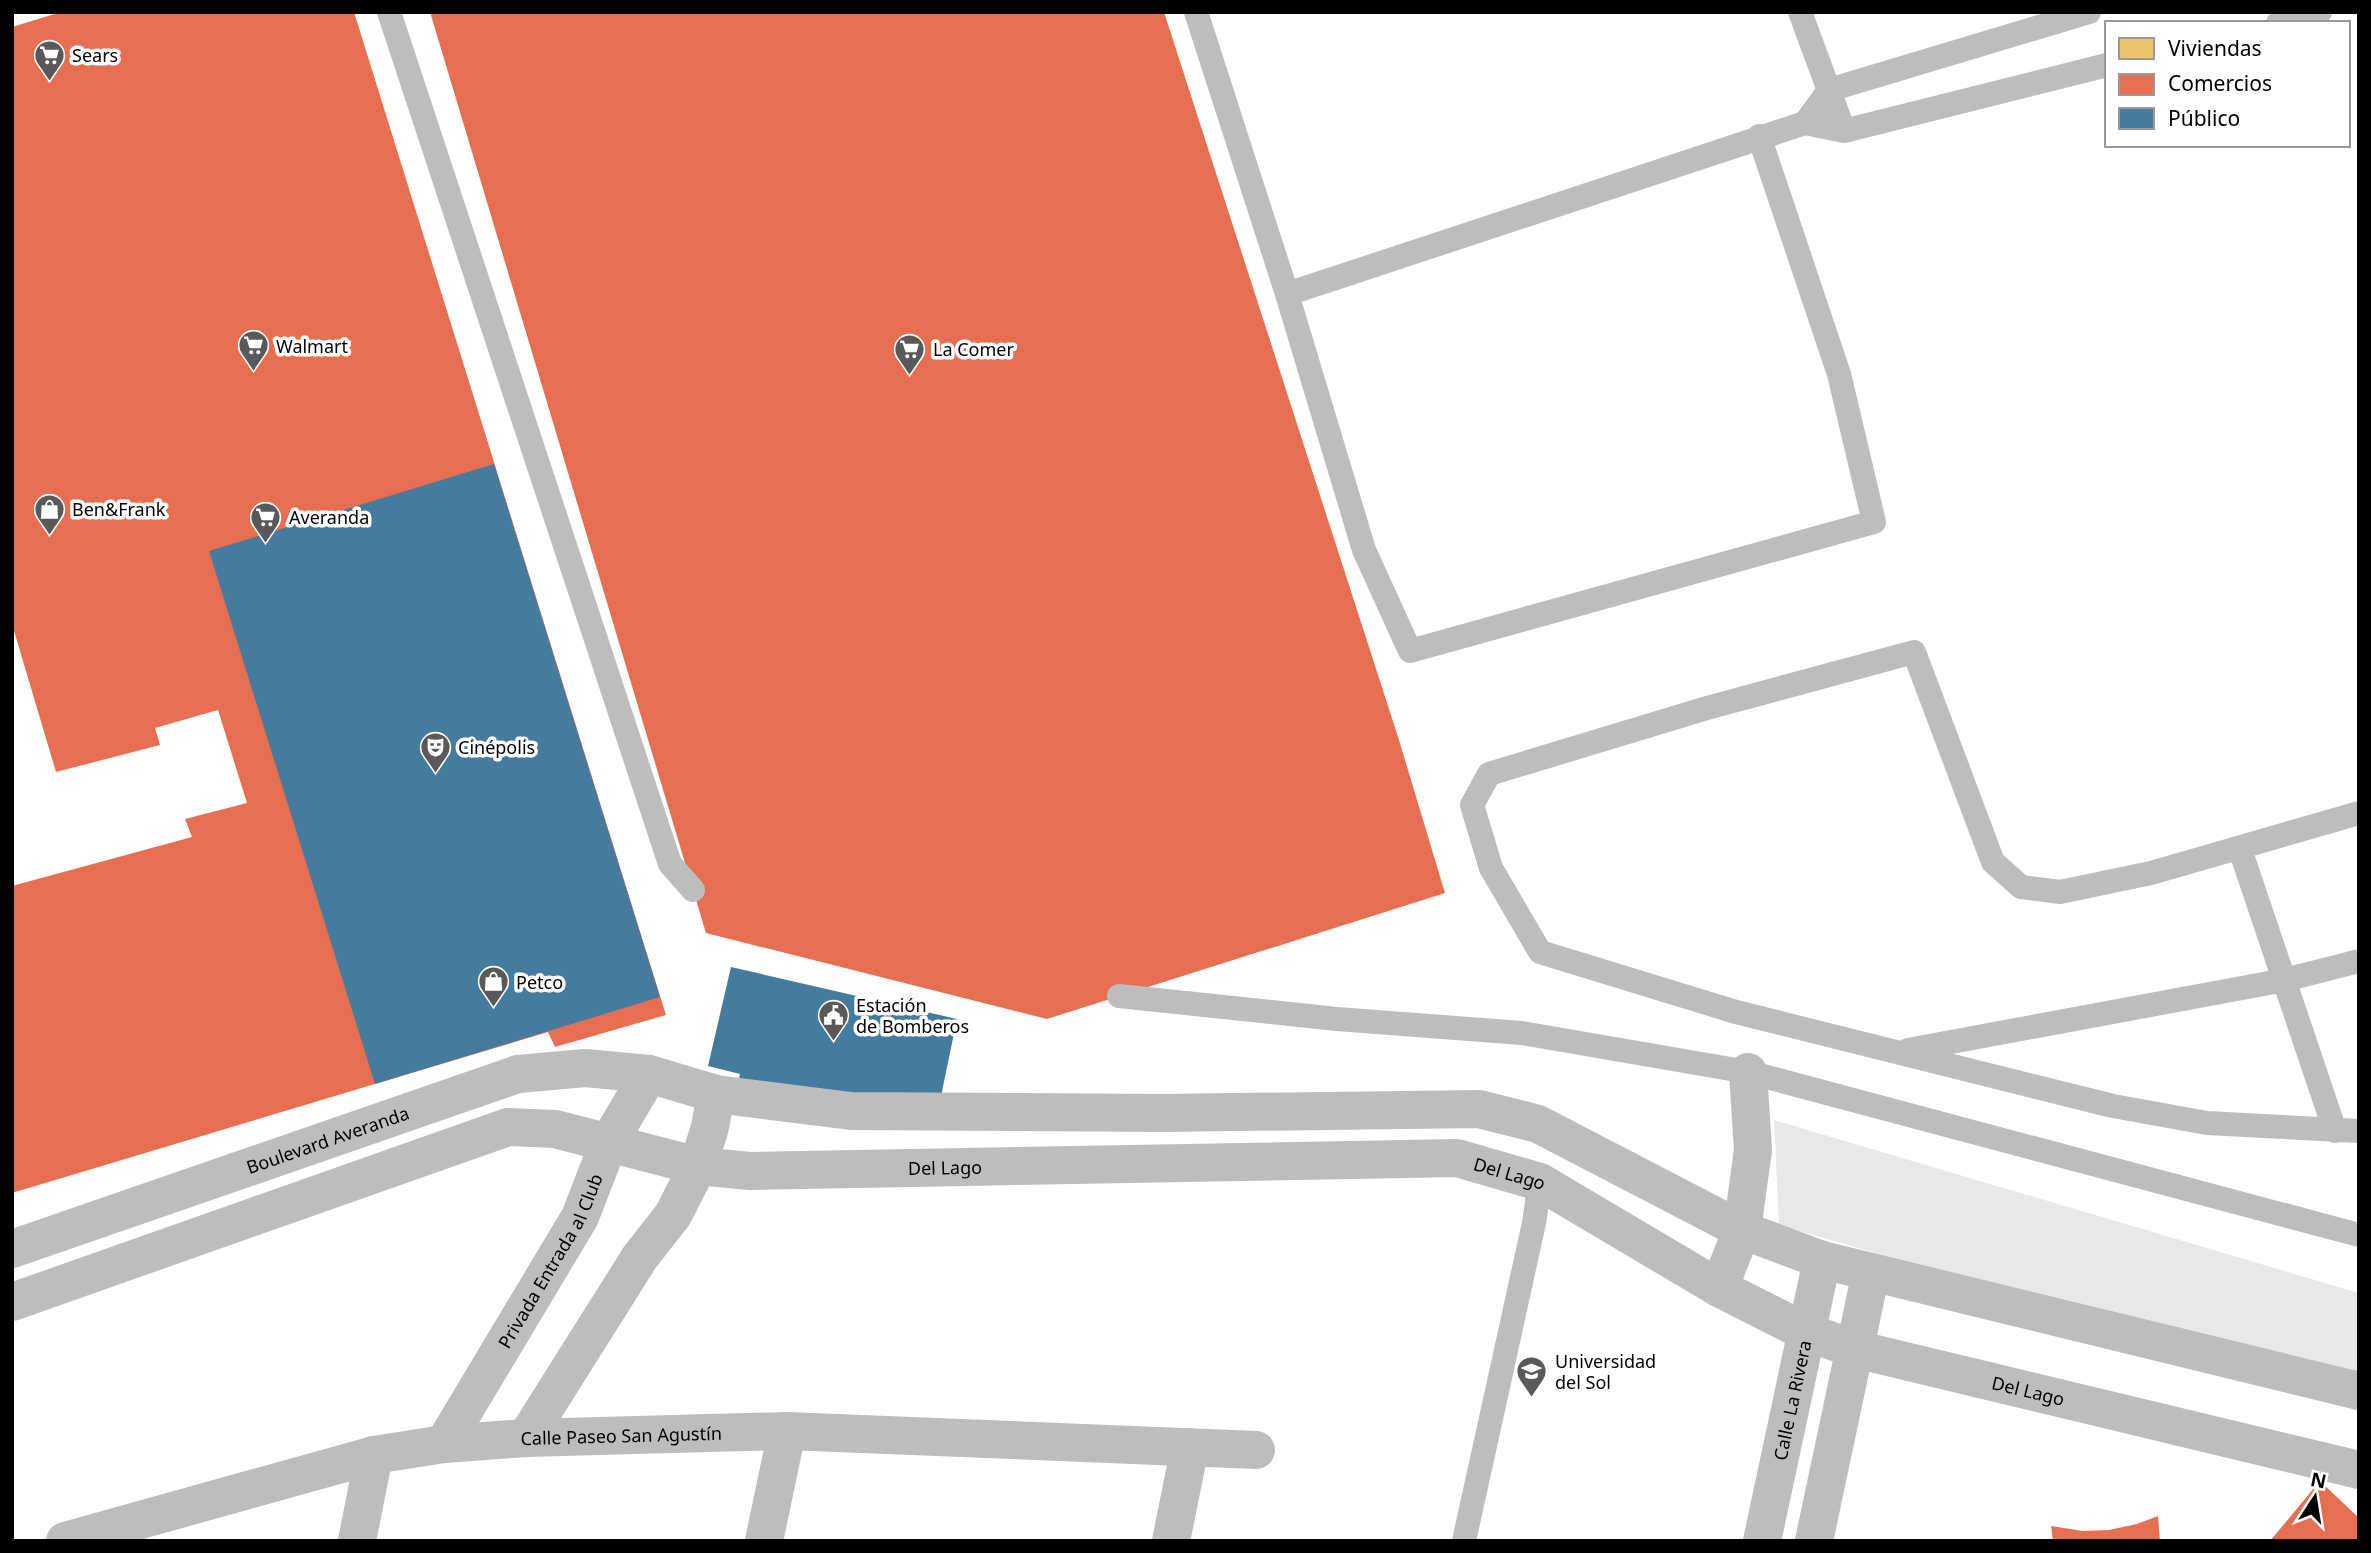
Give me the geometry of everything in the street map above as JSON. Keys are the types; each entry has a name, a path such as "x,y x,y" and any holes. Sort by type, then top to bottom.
{"street":[{"name":"Boulevard Averanda","path":"12,1249 518,1074 586,1068 649,1074"},
{"path":"1719,1288 1742,1230 1753,1150 1748,1072"},
{"path":"649,1074 716,1094 851,1111 1162,1113 1479,1109 1538,1124 1742,1230 1822,1260 2359,1391"},
{"name":"Privada Entrada al Club","path":"444,1444 576,1223 609,1142 649,1074"},
{"path":"526,1438 640,1257 673,1214 698,1166 710,1127 716,1094"},
{"path":"847,1171 851,1111"},
{"path":"12,1302 508,1127 555,1129 609,1142"},
{"name":"Del Lago","path":"609,1142 698,1166 750,1171 1457,1158 1540,1182 1719,1288 1806,1332 1855,1349 2359,1470"},
{"path":"239,1170 256,1216"},
{"path":"195,1185 209,1232"},
{"name":"Calle La Rivera","path":"1762,1541 1822,1260"},
{"path":"1814,1541 1871,1272"},
{"path":"764,1541 787,1431"},
{"name":"Calle Paseo San Agustín","path":"65,1541 374,1455 444,1444 526,1438 787,1431 1256,1450"},
{"path":"1171,1541 1189,1447"},
{"path":"356,1541 374,1455"}],"lane":[{"path":"389,12 670,864 693,890"},
{"path":"1196,12 1203,42 1287,294 1364,550 1410,651 1874,522 1839,374 1759,136"},
{"path":"1800,12 1844,131"},
{"path":"1805,123 1829,90 2089,12"},
{"path":"2286,21 2320,12"},
{"path":"1287,294 1805,123 1844,131 2105,66"},
{"path":"2240,849 2285,980 2347,1131 2207,1123 2140,1111 1736,1012 1540,952 1491,867 1472,805 1489,774 1707,708 1914,652 1993,862 2021,887 2060,892 2151,873 2359,813"},
{"path":"1900,1052 2285,980 2359,961"},
{"path":"1119,996 1337,1019 1522,1034 1748,1072 2359,1235"},
{"path":"1464,1541 1534,1223 1540,1182"}],"shaded area":[{"path":"1774,1120 2359,1293 2359,1393 1779,1225"}],"building: Viviendas":[{"path":"255,874 261,890 275,885 290,931 278,934 290,969 300,966 313,1008 295,1014 300,1030 276,1037 271,1021 189,1047 193,1061 169,1069 164,1051 145,1057 132,1020 144,1017 133,983 121,986 109,947 121,943 117,932 135,927 130,911 153,904 159,920 236,896 232,881"},
{"path":"27,960 41,1005 29,1009 40,1045 50,1041 64,1083 45,1089 50,1106 27,1113 21,1096 12,1099 12,965"}],"building: Comercios":[{"name":"Averanda","path":"61,12 354,12 666,1015 555,1047 548,1032 12,1193 12,886 192,837 185,819 247,803 218,710 155,728 160,745 56,772 12,624 12,27"},
{"name":"La Comer","path":"430,12 1164,12 1399,740 1445,893 1047,1019 706,933"},
{"path":"2320,1481 2359,1518 2359,1541 2270,1541"},
{"path":"2158,1516 2160,1541 2053,1541 2051,1526 2083,1531 2109,1530"}],"building: Público":[{"name":"Cinépolis","path":"494,464 660,997 375,1084 209,551"},
{"name":"Estación de Bomberos","path":"731,967 957,1019 939,1106 738,1083 740,1074 708,1066"}],"place":[{"name":"Sears","path":"49,82"},
{"name":"Walmart","path":"253,373"},
{"name":"La Comer","path":"910,376"},
{"name":"Ben&Frank","path":"49,536"},
{"name":"Averanda","path":"266,544"},
{"name":"Cinépolis","path":"435,774"},
{"name":"Petco","path":"493,1009"},
{"name":"Estación de Bomberos","path":"833,1042"},
{"name":"Universidad del Sol","path":"1532,1398"}]}
